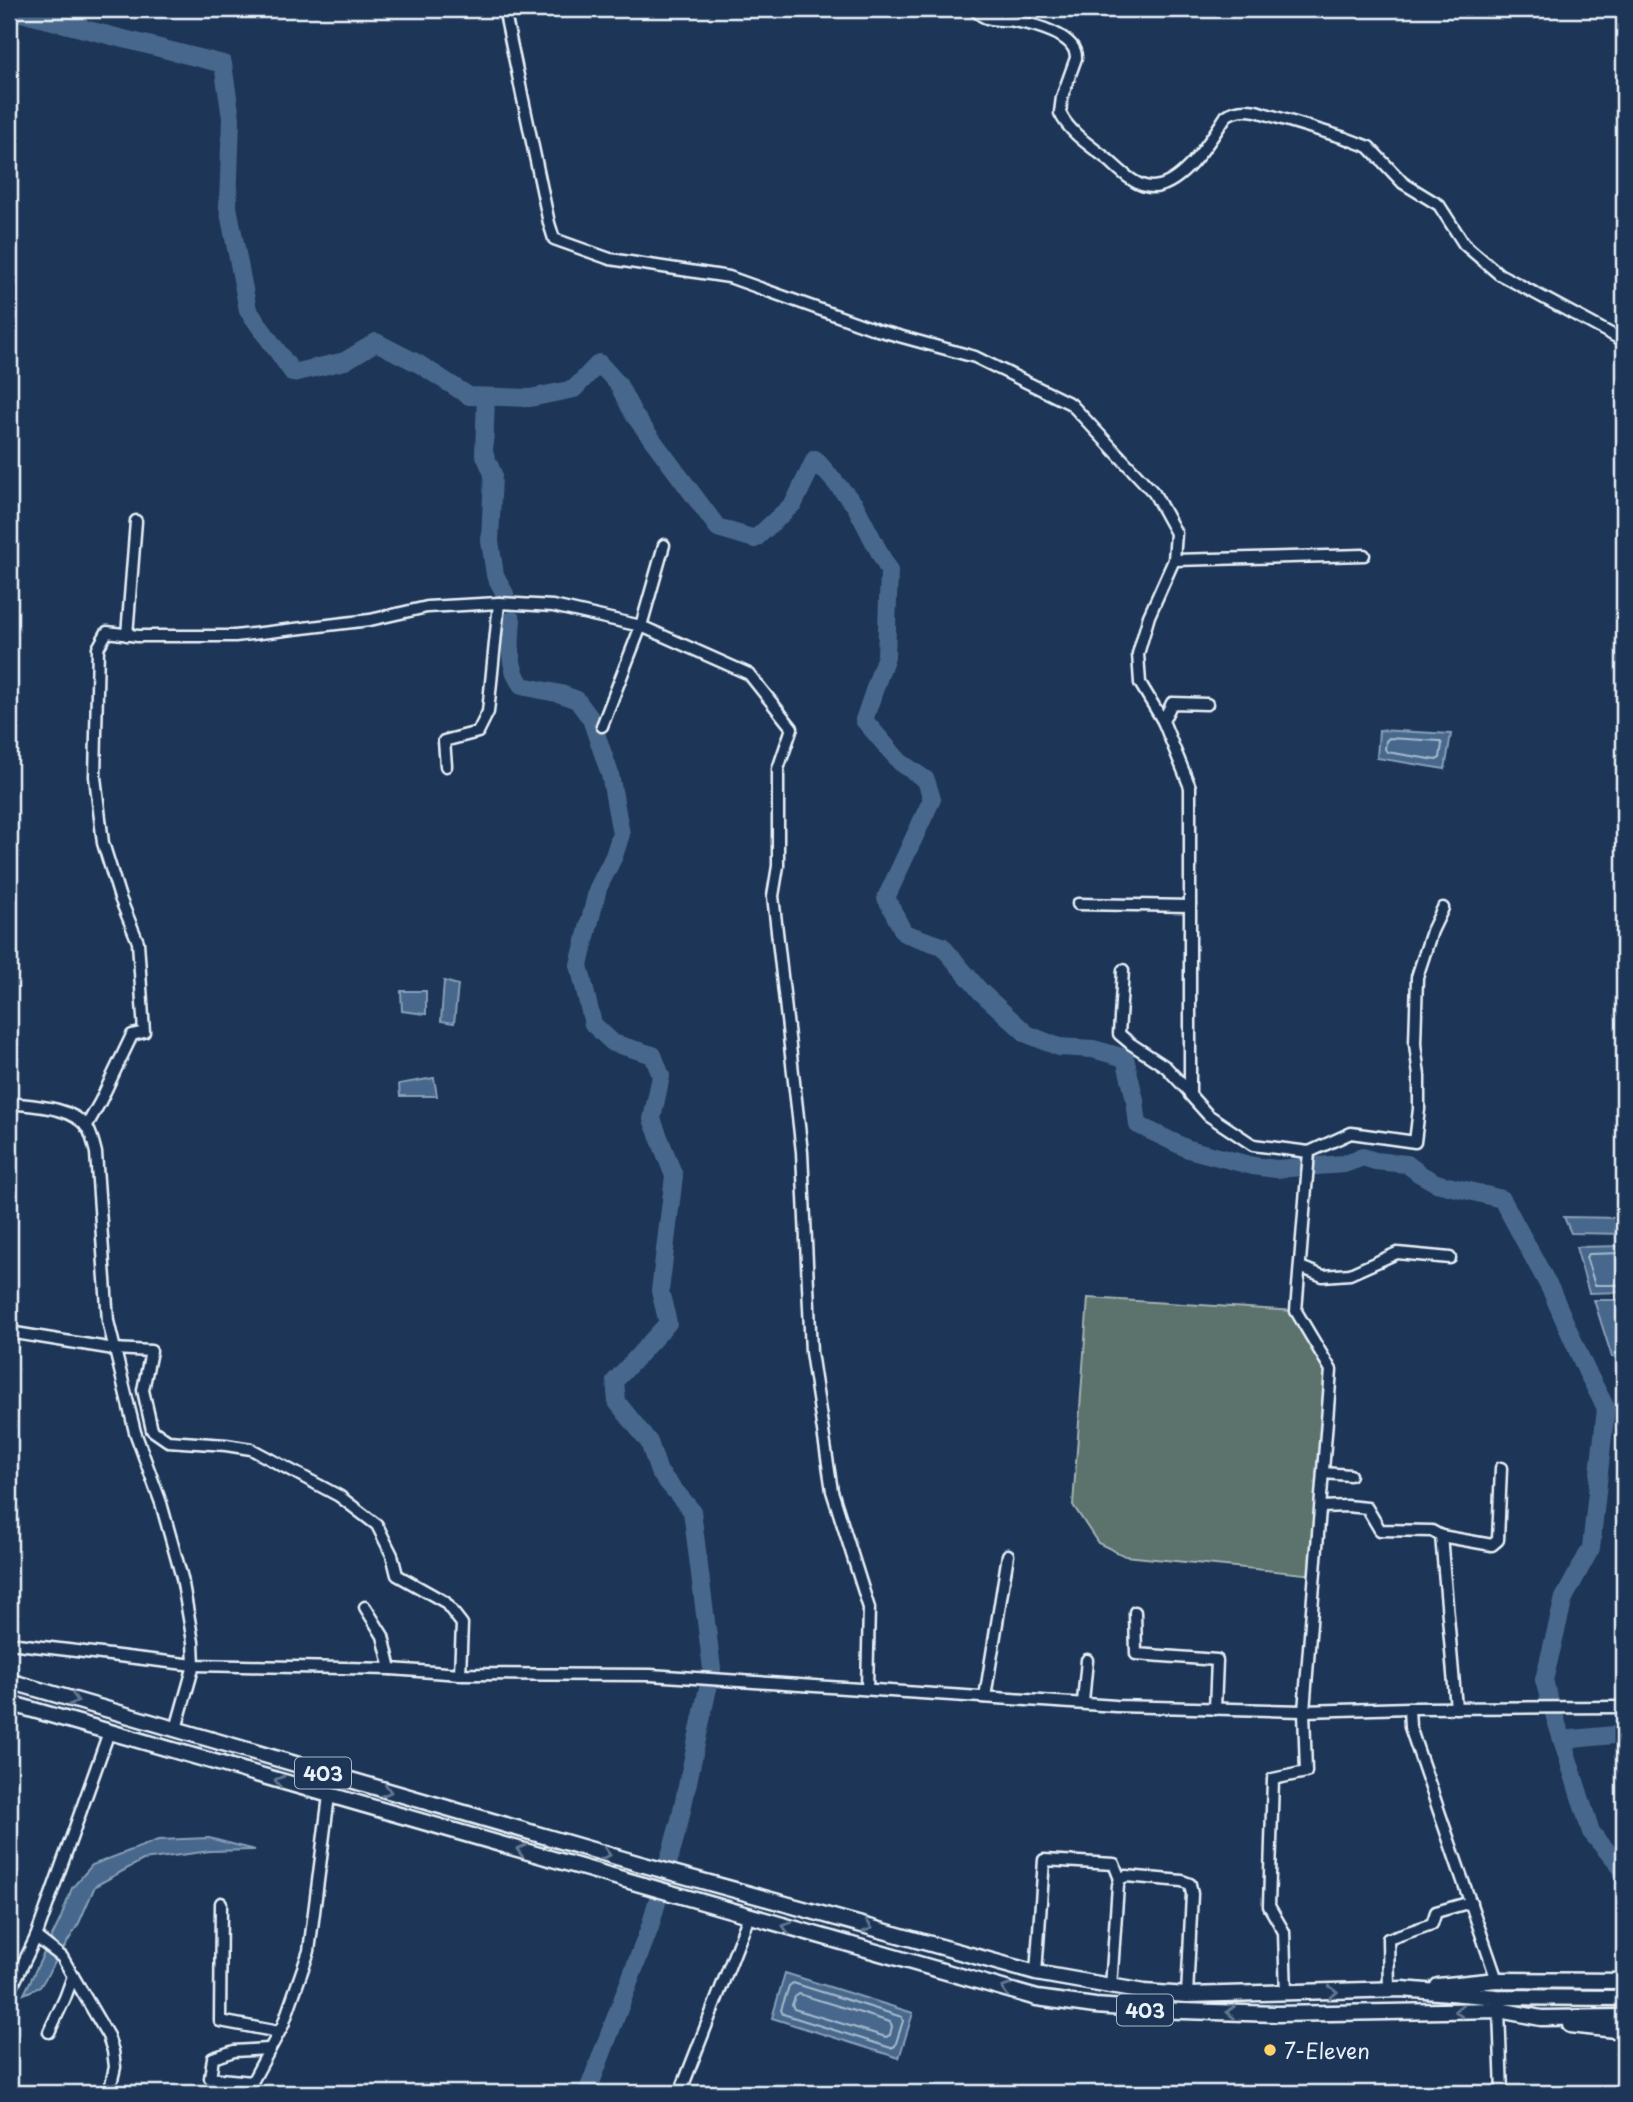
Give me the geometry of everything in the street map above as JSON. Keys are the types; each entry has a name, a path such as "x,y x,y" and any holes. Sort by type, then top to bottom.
{"highway":[{"name":"403","path":"9,1681 637,1863 1036,1973 1144,1992 1188,1995 1396,1989 1497,1997 1624,1998"},
{"name":"403","path":"9,1703 1037,1997 1095,2006 1276,2014 1499,2010 1546,2018 1624,2017"},
{"path":"1396,1989 1497,1980 1624,1981"},
{"path":"1396,1989 1624,1988"},
{"path":"1546,2018 1624,2024"},
{"path":"1546,2018 1557,2024 1624,2031"}],"street":[{"path":"504,9 548,223 554,239 610,259 729,278 877,330 975,357 1071,404 1154,492 1176,533 1174,561 1149,616 1138,654 1140,683 1163,721 1190,787 1190,1093"},
{"path":"974,9 987,18 1014,21 1054,33 1072,46 1076,58 1062,97 1060,113 1073,131 1135,182 1151,187 1173,180 1187,169 1231,112 1246,109 1255,111 1345,138 1369,147 1403,183 1439,205 1464,244 1499,274 1624,341"},
{"path":"127,635 136,521"},
{"path":"602,726 641,626 664,545"},
{"path":"1174,561 1364,555"},
{"path":"446,766 444,741 478,732 488,712 499,603"},
{"path":"86,1127 132,1035 144,1032 138,942 120,898 103,843 95,777 98,648 107,632 127,635 235,636 370,620 427,607 499,603 553,606 641,626 750,674 792,728 778,769 778,866 773,896 802,1152 811,1352 832,1491 869,1608 867,1689"},
{"path":"1163,721 1172,703 1207,704"},
{"path":"1078,904 1190,906"},
{"path":"1123,970 1119,1034 1166,1067 1208,1115 1253,1145 1309,1152 1351,1133 1415,1142 1419,1110 1415,1044 1417,977 1432,931 1443,908"},
{"path":"9,1102 72,1115 86,1127 96,1153 108,1321 135,1432 161,1503 182,1578 193,1642 194,1665 176,1729"},
{"path":"1286,1994 1284,1932 1269,1906 1273,1779 1306,1772 1304,1711 1331,1370 1296,1311 1309,1152"},
{"path":"1300,1267 1323,1276 1350,1275 1397,1253 1450,1258"},
{"path":"9,1332 114,1349 151,1351 143,1390 152,1430 168,1441 251,1449 339,1496 377,1525 392,1555 397,1575 445,1602 462,1624 460,1674"},
{"path":"1321,1507 1367,1508 1380,1530 1432,1531 1441,1536 1492,1545 1498,1540 1501,1468"},
{"path":"1323,1473 1350,1475"},
{"path":"1441,1536 1456,1708"},
{"path":"985,1697 1008,1555"},
{"path":"365,1607 380,1629 391,1669"},
{"path":"1135,1612 1136,1654 1217,1660 1215,1709"},
{"path":"9,1643 194,1665 391,1669 460,1674 650,1675 1116,1706 1304,1711 1624,1707"},
{"path":"1083,1702 1087,1660"},
{"path":"1409,1708 1410,1727 1497,1980"},
{"path":"9,1993 39,1940 109,1732"},
{"path":"246,2093 279,2032 309,1951 329,1796"},
{"path":"1036,1973 1044,1860 1114,1864 1120,1879 1111,1987"},
{"path":"1120,1879 1126,1876 1182,1881 1190,1885 1192,1894 1188,1995"},
{"path":"1396,1989 1388,1939 1432,1924 1436,1912 1471,1902"},
{"path":"222,1903 220,2021 279,2032"},
{"path":"680,2093 749,1916"},
{"path":"39,1940 62,1957 108,2036 115,2067 109,2093"},
{"path":"49,2032 72,1976"},
{"path":"1499,2010 1502,2093"},
{"path":"252,2082 210,2078 213,2058 234,2051 270,2049"}],"green space":[{"path":"1088,1298 1296,1311 1331,1370 1314,1575 1125,1556 1098,1543 1073,1505"}],"water":[{"path":"1379,730 1451,734 1445,769 1377,758"},
{"path":"444,981 458,985 454,1023 441,1021"},
{"path":"401,991 426,991 426,1014 402,1011"},
{"path":"434,1078 437,1096 400,1096 399,1084"},
{"path":"1564,1217 1624,1218 1624,1234 1571,1233"},
{"path":"1624,1246 1624,1292 1589,1293 1576,1247"},
{"path":"1594,1300 1624,1300 1624,1357 1612,1357"},
{"path":"209,1838 255,1850 210,1851 143,1860 95,1886 79,1923 40,1987 24,1994 60,1920 72,1888 92,1865 158,1840"},
{"path":"785,1973 913,2013 899,2058 772,2018"}],"waterway":[{"path":"9,10 223,64 231,118 228,207 248,310 293,373 345,361 376,342 419,364 469,396 530,398 574,389 599,363 618,384 634,415 718,528 755,539 794,503 815,459 855,505 889,571 886,656 864,720 900,762 926,780 932,799 886,898 904,933 942,946 981,992 1027,1034 1059,1047 1093,1049 1125,1058 1138,1125 1188,1149 1253,1166 1276,1169 1344,1164 1363,1157 1407,1164 1436,1183 1502,1199 1551,1290 1606,1408 1591,1548 1564,1598 1544,1680 1550,1702"},
{"path":"486,397 484,453 493,474 490,541 495,575 506,601"},
{"path":"512,620 512,663 517,679 522,686 577,700 591,719 610,774 621,834 614,856 598,888 579,965 593,1024 613,1043 653,1055 661,1076 652,1119 674,1176 660,1291 668,1323 615,1381 617,1402 649,1442 659,1472 692,1511 712,1669 679,1824 650,1927 587,2093"},
{"path":"1554,1714 1591,1832 1624,1871"},
{"path":"1562,1740 1624,1734"}],"place":[{"name":"7-Eleven","path":"1270,2050"}]}
